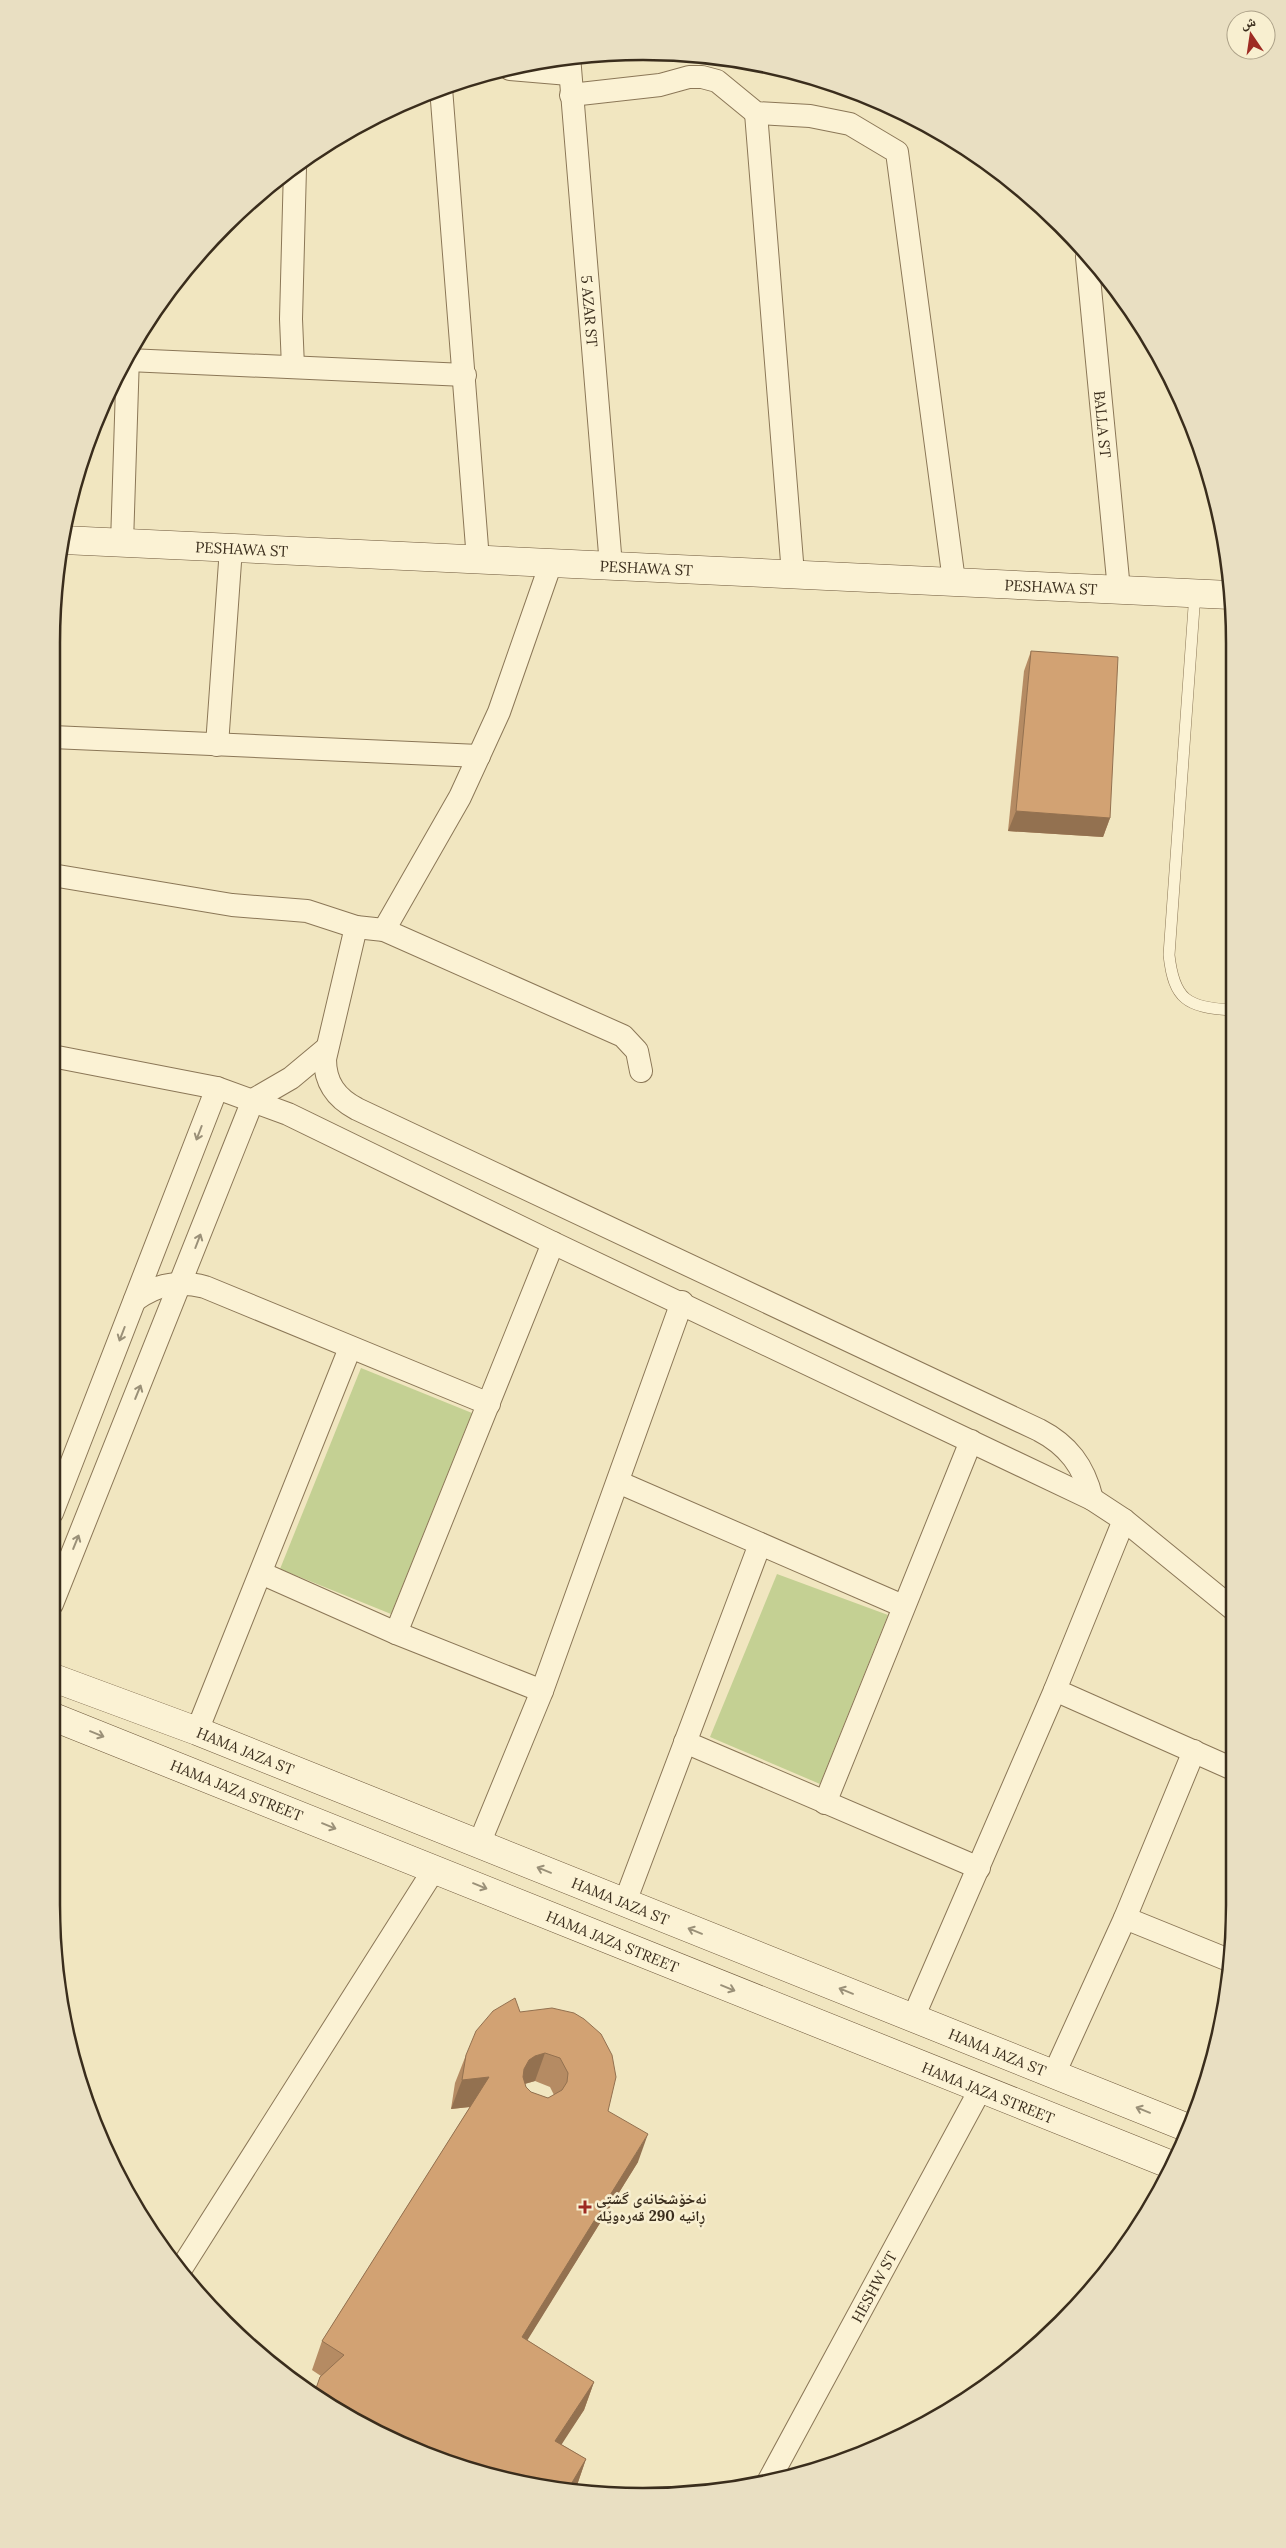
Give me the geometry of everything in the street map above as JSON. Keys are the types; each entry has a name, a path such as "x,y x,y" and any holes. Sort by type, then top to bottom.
{"street":[{"path":"529,71 660,85 689,77 702,77 718,81 756,113 810,116 850,124 897,152 954,582"},
{"name":"5 AZAR ST","path":"570,75 611,566"},
{"path":"443,96 478,560"},
{"path":"756,113 793,574"},
{"path":"293,367 291,319 295,175"},
{"name":"BALLA ST","path":"1088,267 1119,590"},
{"path":"134,358 465,375"},
{"path":"122,543 128,371"},
{"name":"PESHAWA ST","path":"69,540 1224,595"},
{"path":"217,745 231,548"},
{"path":"384,930 460,797 479,756 499,712 551,563"},
{"path":"60,737 479,756"},
{"path":"60,876 232,905 307,911 356,927 384,930 623,1036 637,1051 641,1070"},
{"path":"356,927 327,1048 325,1070 328,1081 340,1098 348,1104 1039,1430 1063,1445 1072,1454 1086,1476 1092,1499"},
{"path":"60,1584 182,1283 253,1100 291,1078 327,1048"},
{"path":"60,1058 216,1088 288,1114 553,1243 682,1302 1092,1499 1124,1520 1226,1603"},
{"path":"60,1493 216,1088"},
{"path":"396,1633 553,1243"},
{"path":"135,1300 157,1287 182,1283 205,1287 489,1404"},
{"path":"479,1844 542,1692 682,1302"},
{"path":"197,1731 262,1573 350,1348"},
{"path":"824,1803 971,1441"},
{"path":"618,1482 904,1606"},
{"path":"913,2018 1055,1690 1124,1520"},
{"path":"625,1902 760,1544"},
{"path":"262,1573 396,1633 542,1692"},
{"name":"HAMA JAZA ST","path":"60,1680 197,1731 1183,2126"},
{"path":"1055,1690 1226,1766"},
{"name":"HAMA JAZA STREET","path":"60,1720 435,1868 786,2012 1166,2163"},
{"path":"685,1742 979,1868"},
{"path":"1054,2074 1125,1918 1194,1751"},
{"path":"184,2264 435,1868"},
{"path":"1125,1918 1223,1958"},
{"path":"786,2012 802,1974"},
{"path":"862,2042 879,2004"},
{"name":"HESHW ST","path":"773,2473 980,2090"}],"lane":[{"path":"1195,593 1169,955 1172,980 1187,1001 1212,1008 1226,1009"}],"green space":[{"path":"361,1368 472,1413 391,1614 280,1569"},
{"path":"777,1574 888,1615 820,1784 710,1737"}],"building":[{"path":"1031,651 1118,657 1110,818 1016,811"},
{"path":"515,1998 520,2012 552,2008 574,2013 601,2034 612,2055 616,2077 608,2111 648,2134 522,2337 594,2382 555,2441 586,2459 571,2483 529,2477 492,2468 420,2444 351,2410 316,2388 320,2377 344,2355 322,2341 489,2077 462,2080 466,2055 476,2031 493,2011","holes":["545,2053 560,2058 568,2073 567,2082 562,2090 548,2098 531,2092 526,2087 523,2077 524,2069 529,2060"]}],"place":[{"name":"نەخۆشخانەی گشتی ڕانیە 290 قەرەوێلە","path":"585,2207"}]}
